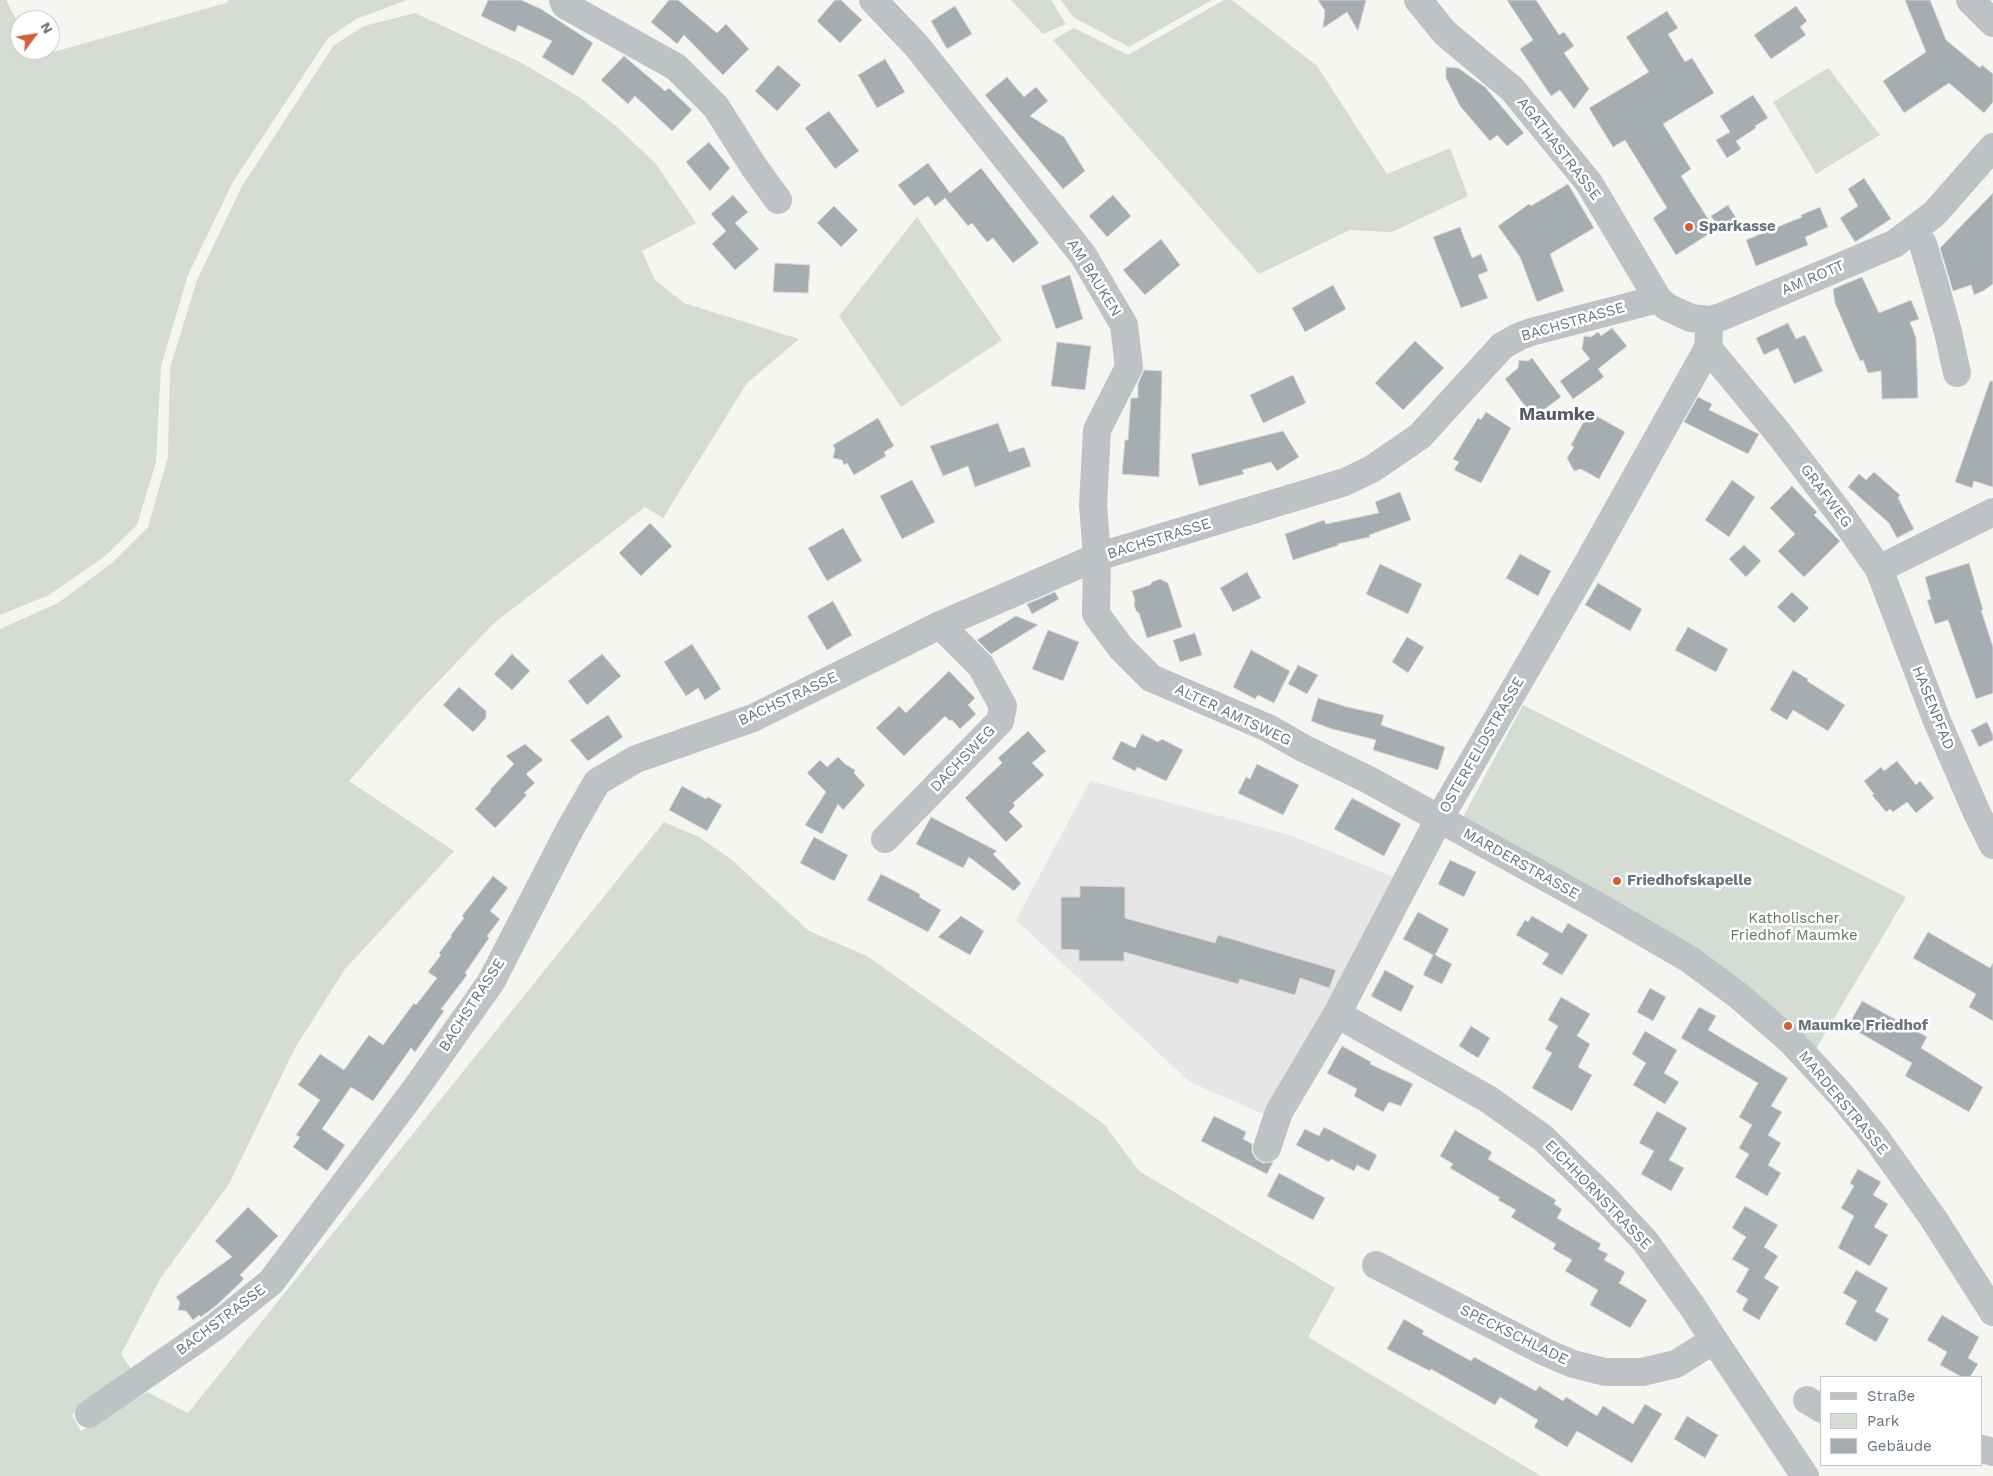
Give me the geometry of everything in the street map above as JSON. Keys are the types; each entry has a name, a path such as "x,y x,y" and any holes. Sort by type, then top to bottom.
{"street":[{"path":"562,0 565,5 676,67 716,107 754,167 778,200"},
{"name":"AM BAUKEN","path":"874,0 916,45 1084,255 1124,325 1129,367 1098,430 1093,505 1097,558"},
{"name":"AGATHASTRASSE","path":"1418,0 1446,33 1512,89 1589,183 1658,299 1678,313 1692,318 1709,320"},
{"path":"1970,0 1993,23"},
{"name":"AM ROTT","path":"1709,320 1721,317 1894,244 1934,214 1993,147"},
{"path":"1914,229 1923,244 1948,332 1957,373"},
{"name":"BACHSTRASSE","path":"89,1414 215,1327 271,1282 414,1091 491,982 570,829 597,782 636,759 753,718 940,625 1097,558 1345,482 1372,469 1420,436 1502,346 1531,332 1658,299"},
{"path":"1708,348 1709,320"},
{"name":"GRAFWEG","path":"1708,348 1796,456 1879,569"},
{"name":"OSTERFELDSTRASSE","path":"1267,1148 1280,1112 1337,1014 1439,819 1585,568 1708,348"},
{"path":"1879,569 1993,512"},
{"name":"ALTER AMTSWEG","path":"1097,558 1096,614 1121,648 1152,678 1268,728 1303,748 1368,779 1439,819"},
{"name":"HASENPFAD","path":"1879,569 1937,721 1977,814 1993,845"},
{"name":"DACHSWEG","path":"885,839 1000,721 1003,706 981,666 940,625"},
{"name":"MARDERSTRASSE","path":"1439,819 1596,905 1689,959 1739,996 1792,1042 1876,1138 1933,1218 1993,1312"},
{"name":"EICHHORNSTRASSE","path":"1337,1014 1488,1099 1543,1138 1602,1195 1645,1241 1692,1306 1805,1476"},
{"name":"SPECKSCHLADE","path":"1376,1265 1545,1352 1573,1364 1605,1372 1642,1372 1676,1364 1714,1340"}],"shaded area":[{"path":"1090,781 1290,835 1394,877 1268,1116 1190,1082 1016,920"}],"green space":[{"path":"0,0 6,0 11,10 10,60 60,60 60,50 226,3 229,0 407,0 356,19 328,38 233,182 188,275 161,366 156,462 137,525 104,557 49,595 0,615"},
{"path":"1011,0 1051,0 1066,24 1043,34"},
{"path":"1061,0 1212,0 1129,47 1073,17"},
{"path":"1224,0 1232,0 1317,66 1387,174 1450,148 1468,196 1392,232 1350,230 1259,274 1053,40 1074,28 1128,55"},
{"path":"415,13 522,63 579,97 617,127 656,164 696,223 642,251 655,280 684,303 799,339 747,383 663,518 645,507 494,623 415,706 349,781 454,851 345,969 295,1048 229,1184 160,1279 121,1354 134,1373 72,1415 81,1431 147,1392 188,1413 664,822 699,837 732,860 809,931 867,956 1104,1124 1139,1171 1335,1288 1308,1337 1541,1476 0,1476 0,629 58,603 112,563 148,527 168,457 170,368 197,280 242,186 334,45 364,26"},
{"path":"1828,68 1880,135 1816,174 1773,102"},
{"path":"917,217 1002,340 901,407 839,316"},
{"name":"Katholischer Friedhof Maumke","path":"1523,705 1906,897 1816,1049 1462,819"}],"building":[{"path":"488,0 521,0 541,9 593,43 573,76 542,57 552,41 518,25 515,32 481,16"},
{"path":"669,0 678,0 717,33 726,24 749,49 723,75 684,35 677,44 651,22"},
{"path":"835,0 841,0 862,20 840,43 817,21"},
{"path":"1318,0 1366,0 1358,31 1347,12 1323,28 1325,11"},
{"path":"1507,0 1536,0 1559,35 1564,32 1574,46 1564,53 1589,89 1574,109 1560,90 1551,96 1520,49 1533,40"},
{"path":"1905,0 1930,0 1946,40 1980,68 1982,65 1993,74 1993,102 1984,113 1949,83 1904,113 1883,81 1926,52"},
{"path":"955,6 972,34 947,49 931,21"},
{"path":"1796,6 1807,21 1800,27 1806,35 1771,59 1754,35"},
{"path":"1667,11 1678,28 1668,34 1685,62 1692,58 1714,93 1663,124 1691,169 1681,176 1715,230 1676,255 1653,218 1667,208 1625,140 1613,147 1589,108 1649,72 1626,37"},
{"path":"624,56 665,91 669,88 692,110 672,131 635,96 628,104 601,80"},
{"path":"885,59 905,92 877,108 858,75"},
{"path":"778,65 801,85 777,111 755,91"},
{"path":"1446,67 1458,68 1485,87 1524,133 1507,146 1497,135 1490,141 1460,106 1446,78"},
{"path":"1007,77 1024,97 1036,87 1048,101 1030,116 1064,137 1085,171 1063,189 985,95"},
{"path":"1753,95 1768,118 1736,141 1741,149 1727,158 1716,140 1730,132 1720,116"},
{"path":"829,111 859,151 835,169 805,128"},
{"path":"709,142 730,168 710,191 686,162"},
{"path":"928,163 950,193 981,168 1039,243 1013,263 993,238 987,242 972,223 968,226 945,198 935,206 928,196 914,206 898,185"},
{"path":"1864,178 1891,219 1855,242 1840,218 1858,206 1848,189"},
{"path":"1568,184 1594,228 1550,254 1564,291 1537,302 1520,257 1498,226 1529,204 1531,206"},
{"path":"1993,193 1993,284 1974,295 1971,285 1953,291 1940,248"},
{"path":"733,195 748,212 735,223 759,249 735,270 712,244 726,231 711,214"},
{"path":"1113,195 1131,216 1107,237 1089,216"},
{"path":"1728,205 1738,221 1721,232 1711,216"},
{"path":"834,206 858,230 841,247 817,223"},
{"path":"1820,207 1828,227 1805,237 1808,245 1756,266 1746,240 1802,217 1801,215"},
{"path":"1460,227 1472,258 1481,254 1488,271 1478,275 1488,298 1461,308 1433,237"},
{"path":"1161,239 1180,265 1145,295 1123,270"},
{"path":"775,263 810,265 808,293 773,292"},
{"path":"1070,275 1083,319 1056,329 1041,286"},
{"path":"1862,277 1879,313 1911,300 1919,319 1910,322 1916,338 1918,398 1882,399 1881,371 1868,373 1863,360 1860,361 1835,303 1833,289"},
{"path":"1333,285 1346,309 1305,332 1292,308"},
{"path":"1788,323 1796,339 1805,335 1823,371 1794,384 1778,348 1764,355 1756,338"},
{"path":"1612,328 1627,346 1598,369 1604,377 1573,399 1560,381 1590,359 1582,349 1584,336 1591,337 1598,332 1601,336"},
{"path":"1415,341 1444,368 1403,410 1375,383"},
{"path":"1057,342 1091,346 1085,390 1051,386"},
{"path":"1532,358 1561,397 1538,414 1531,414 1505,379 1518,368 1519,360 1528,361"},
{"path":"1144,370 1162,371 1159,477 1122,474 1125,440 1128,440 1131,398 1138,398 1138,384"},
{"path":"1293,375 1306,403 1263,423 1250,395"},
{"path":"1990,381 1993,381 1993,487 1974,481 1972,488 1955,482"},
{"path":"1698,397 1712,404 1709,410 1759,434 1748,454 1684,422"},
{"path":"1486,412 1511,428 1481,483 1454,470 1459,462 1453,459 1478,418 1481,420"},
{"path":"1589,412 1625,432 1599,479 1581,469 1574,471 1567,458 1574,447 1571,445"},
{"path":"878,418 894,446 884,452 886,456 854,475 847,463 844,465 842,460 833,458 835,449 833,445"},
{"path":"998,423 1009,452 1024,447 1031,466 975,487 968,466 943,476 930,446"},
{"path":"1283,431 1299,457 1277,471 1271,462 1242,470 1244,474 1199,486 1191,454"},
{"path":"1874,472 1900,495 1898,498 1914,529 1897,538 1889,523 1848,487 1859,474 1866,480"},
{"path":"912,480 935,522 902,539 880,496"},
{"path":"1732,480 1755,497 1729,537 1705,520"},
{"path":"1792,486 1817,512 1814,515 1840,541 1804,577 1778,551 1795,534 1770,508"},
{"path":"1400,492 1411,520 1369,535 1370,537 1337,544 1339,545 1293,560 1285,534 1324,520 1326,524 1379,513 1375,502"},
{"path":"650,523 672,546 641,576 619,553"},
{"path":"843,528 862,561 827,581 808,548"},
{"path":"1744,545 1761,561 1746,577 1729,559"},
{"path":"1520,554 1551,571 1538,596 1506,578"},
{"path":"1969,563 1993,647 1993,693 1976,699 1948,620 1935,624 1927,600 1931,599 1925,577"},
{"path":"1380,564 1422,584 1408,614 1366,594"},
{"path":"1247,572 1261,598 1233,612 1220,588"},
{"path":"1160,579 1168,583 1182,627 1147,638 1139,613 1136,611 1132,591 1150,585 1152,582"},
{"path":"1598,583 1642,609 1630,631 1585,605"},
{"path":"1055,592 1059,599 1032,614 1027,604"},
{"path":"1792,592 1809,608 1794,623 1777,607"},
{"path":"833,601 852,635 827,650 807,616"},
{"path":"1016,616 1038,625 991,654 977,640"},
{"path":"1688,627 1728,649 1716,672 1675,650"},
{"path":"1048,630 1079,642 1063,681 1032,669"},
{"path":"1195,633 1202,655 1180,662 1173,640"},
{"path":"1407,637 1424,647 1408,673 1392,662"},
{"path":"692,644 721,689 705,700 698,688 686,696 664,662"},
{"path":"1251,650 1290,671 1274,703 1258,695 1255,699 1233,687"},
{"path":"512,654 530,671 512,690 494,674"},
{"path":"602,654 621,676 587,705 568,681"},
{"path":"1298,665 1318,675 1307,694 1288,684"},
{"path":"1793,670 1845,705 1828,731 1793,710 1787,720 1770,710"},
{"path":"949,671 975,698 968,705 976,714 960,729 952,720 950,721 945,716 904,756 876,728 899,706 906,713"},
{"path":"459,687 486,711 486,718 473,732 443,705"},
{"path":"1318,698 1384,715 1381,725 1445,747 1438,770 1373,750 1376,740 1332,729 1311,721"},
{"path":"608,715 623,737 588,761 570,740"},
{"path":"1987,722 1993,735 1993,740 1979,747 1971,730"},
{"path":"1028,731 1046,751 1032,763 1044,775 1013,803 1015,806 1009,812 1023,826 1006,842 965,798 1002,763 998,758"},
{"path":"1142,734 1158,742 1162,739 1183,750 1166,781 1137,767 1135,771 1112,759 1121,741 1135,748"},
{"path":"525,744 543,760 526,774 535,783 524,793 527,795 495,828 475,809 514,764 506,756"},
{"path":"838,757 855,770 854,773 865,785 843,810 838,804 822,834 805,825 826,792 807,773 820,760 827,767"},
{"path":"1897,761 1916,785 1920,781 1934,798 1916,813 1907,802 1893,812 1890,809 1886,812 1872,795 1874,794 1864,781 1881,767 1884,771"},
{"path":"1257,764 1299,785 1283,815 1238,793 1246,777 1250,779"},
{"path":"682,786 722,805 707,831 669,810"},
{"path":"1352,798 1401,824 1384,856 1334,829"},
{"path":"931,817 997,851 993,854 1021,883 1014,891 969,857 963,868 916,844"},
{"path":"814,837 848,855 834,881 800,863"},
{"path":"1450,860 1476,872 1464,897 1438,884"},
{"path":"881,874 920,894 919,897 941,910 928,932 867,900"},
{"path":"493,876 508,888 490,911 500,919 487,936 489,938 465,973 467,975 441,1009 444,1011 415,1052 411,1048 373,1101 351,1087 322,1129 345,1145 327,1171 293,1147 300,1137 296,1135 320,1100 298,1085 320,1054 344,1070 369,1035 383,1045 414,1003 416,1005 437,978 428,972 464,918 462,916"},
{"path":"1080,886 1125,887 1125,918 1215,943 1218,935 1336,970 1329,988 1300,978 1295,995 1240,979 1238,984 1124,952 1124,961 1079,961 1079,950 1061,949 1061,897 1080,897"},
{"path":"1418,912 1449,929 1435,955 1452,964 1442,984 1423,975 1433,955 1403,939"},
{"path":"961,916 984,931 970,955 938,937"},
{"path":"1532,916 1562,933 1568,923 1588,935 1562,975 1542,964 1549,954 1516,935 1525,920 1528,922"},
{"path":"1928,932 1990,968 1993,963 1993,1021 1969,1007 1976,994 1913,958"},
{"path":"1385,970 1414,986 1401,1012 1371,996"},
{"path":"1650,988 1666,997 1653,1021 1637,1012"},
{"path":"1561,997 1590,1014 1577,1036 1590,1044 1578,1067 1592,1075 1572,1111 1532,1088 1552,1053 1545,1049 1558,1026 1548,1020"},
{"path":"1862,1001 1927,1037 1921,1048 1983,1087 1969,1112 1905,1076 1912,1063 1848,1026"},
{"path":"1699,1007 1716,1016 1708,1030 1788,1078 1771,1106 1782,1112 1768,1135 1781,1143 1768,1165 1781,1173 1767,1196 1735,1177 1749,1154 1739,1148 1752,1125 1739,1117 1758,1083 1681,1038"},
{"path":"1471,1026 1490,1038 1478,1058 1459,1046"},
{"path":"1645,1031 1677,1050 1664,1073 1679,1082 1665,1104 1633,1085 1646,1063 1632,1054"},
{"path":"1342,1046 1371,1062 1370,1064 1413,1084 1401,1106 1389,1102 1383,1112 1354,1096 1357,1089 1327,1073"},
{"path":"1657,1111 1687,1128 1669,1160 1684,1168 1671,1191 1641,1174 1654,1151 1639,1143"},
{"path":"1214,1116 1246,1132 1243,1139 1252,1144 1252,1152 1256,1159 1263,1163 1273,1162 1267,1174 1201,1141"},
{"path":"1324,1127 1377,1155 1369,1171 1357,1165 1354,1171 1331,1159 1329,1162 1296,1145 1305,1129 1319,1136"},
{"path":"1455,1130 1492,1152 1488,1159 1556,1200 1554,1204 1562,1209 1557,1218 1601,1244 1598,1249 1608,1254 1604,1260 1625,1272 1619,1283 1647,1300 1630,1328 1590,1305 1598,1290 1565,1271 1572,1260 1553,1249 1556,1244 1511,1217 1516,1210 1498,1200 1500,1198 1450,1168 1453,1164 1440,1156"},
{"path":"1858,1169 1881,1182 1873,1195 1888,1204 1874,1227 1888,1235 1870,1266 1838,1248 1854,1216 1841,1208 1854,1186 1850,1183"},
{"path":"1279,1173 1325,1198 1313,1220 1267,1196"},
{"path":"1745,1206 1778,1225 1764,1247 1778,1256 1764,1278 1779,1287 1759,1320 1742,1310 1748,1299 1736,1292 1749,1269 1732,1259 1746,1237 1732,1228"},
{"path":"248,1207 278,1236 240,1275 244,1279 217,1305 201,1317 199,1315 193,1320 186,1311 178,1310 180,1302 176,1297 232,1257 215,1241"},
{"path":"1856,1270 1888,1288 1875,1311 1889,1319 1876,1342 1845,1324 1857,1301 1843,1293"},
{"path":"1942,1315 1979,1337 1968,1358 1978,1364 1971,1376 1960,1376 1940,1365 1947,1352 1927,1340"},
{"path":"1404,1319 1424,1331 1422,1334 1471,1361 1474,1357 1536,1391 1539,1386 1563,1401 1566,1397 1597,1416 1603,1406 1633,1424 1645,1404 1662,1414 1632,1463 1577,1431 1567,1447 1534,1427 1538,1420 1500,1397 1495,1405 1431,1369 1430,1371 1387,1349"},
{"path":"1687,1416 1718,1435 1705,1458 1674,1439"}],"place":[{"name":"Sparkasse","path":"1689,227"},
{"name":"Friedhofskapelle","path":"1617,881"},
{"name":"Maumke Friedhof","path":"1788,1026"}],"district":[{"name":"Maumke","path":"1557,415"}]}
